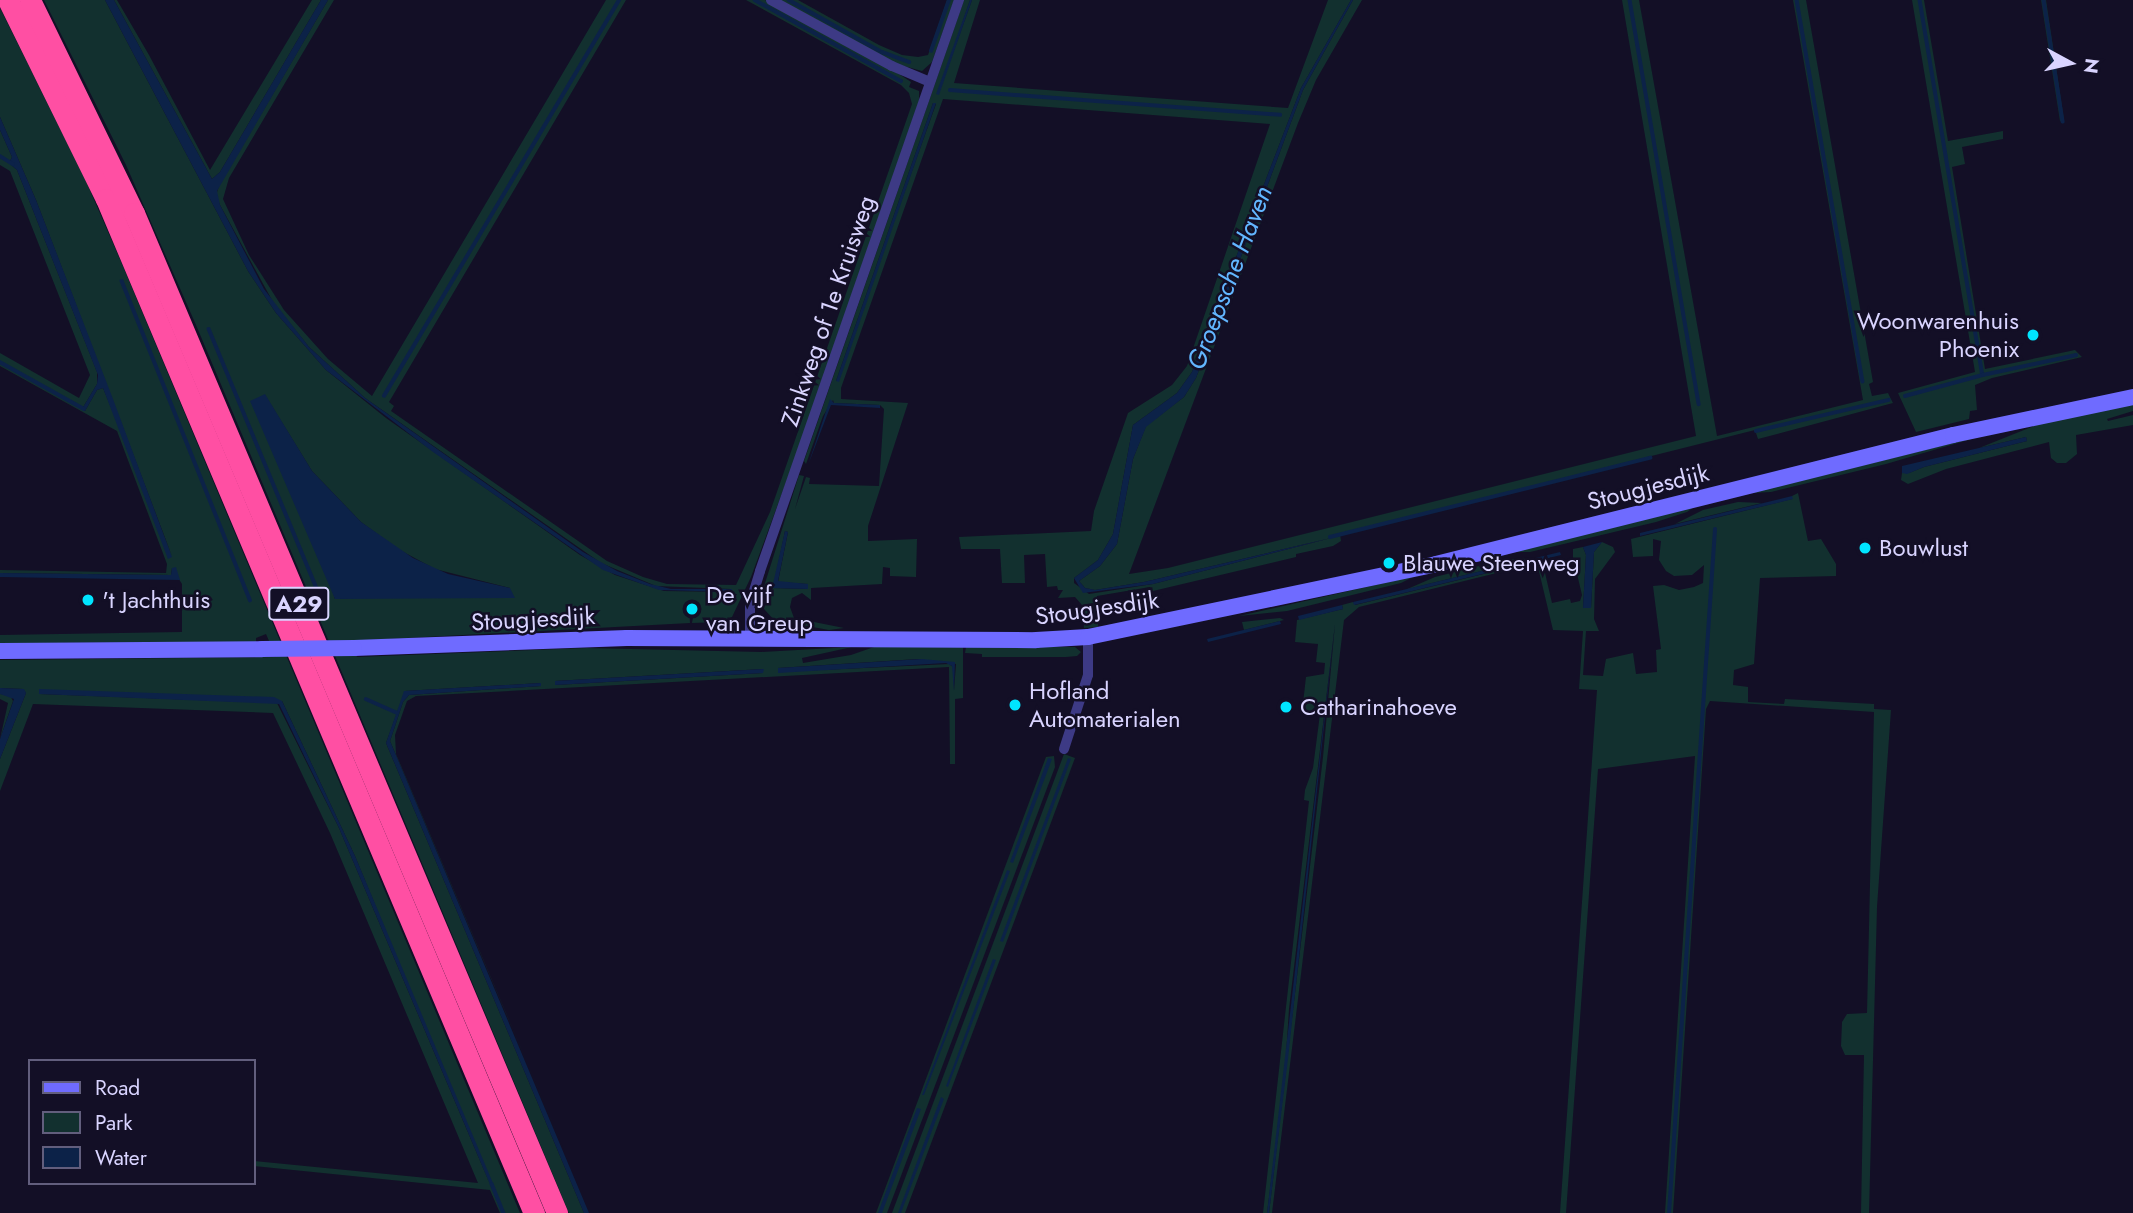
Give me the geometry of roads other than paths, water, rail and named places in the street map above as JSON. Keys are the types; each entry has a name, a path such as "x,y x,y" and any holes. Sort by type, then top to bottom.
{"highway":[{"name":"A29","path":"8,0 106,199 534,1213"},
{"name":"A29","path":"30,0 134,214 557,1213"}],"street":[{"path":"771,0 892,66 930,82"},
{"name":"Zinkweg of 1e Kruisweg","path":"750,639 750,609 755,585 959,0"},
{"name":"Stougjesdijk","path":"0,651 354,648 627,638 1036,640 1088,637 1436,564 1953,435 2133,397"},
{"path":"1064,749 1088,675 1088,637"}],"water":[{"path":"105,0 114,0 212,179 220,172 321,0 328,0 217,191 220,205 264,289 309,347 365,398 583,552 617,571 650,584 671,589 732,589 732,592 659,590 603,570 433,452 326,370 276,313 248,271"},
{"path":"970,0 939,95 936,94"},
{"name":"Groepsche Haven","path":"1351,0 1303,90 1196,378 1184,397 1146,427 1133,459 1117,544 1100,566 1079,581 1085,588 1095,590 1144,582 1331,538 1153,584 1083,593 1074,578 1098,560 1113,534 1133,425 1177,393 1192,372 1301,88"},
{"path":"933,103 936,103 839,382 836,381"},
{"path":"0,117 36,200 113,399 172,557 168,559 103,388 97,390 85,411 82,409 97,384 98,375 17,170 9,163 12,157 0,130"},
{"path":"265,394 312,471 361,522 413,558 448,574 510,588 515,598 335,599 250,401"},
{"path":"830,399 834,403 880,405 880,408 831,405 808,465"},
{"path":"2026,437 2027,441 1924,467 1907,474 1902,473 1902,466"},
{"path":"1792,496 1793,499 1640,536 1640,533"},
{"path":"785,531 788,532 778,581 808,584 808,589 772,588"},
{"path":"1602,542 1594,552 1591,608 1583,608 1586,555 1583,547"},
{"path":"1560,552 1561,555 1354,605 1353,602"},
{"path":"176,567 180,580 0,577 0,573 171,575 172,568"},
{"path":"1342,605 1343,609 1299,620 1298,616"},
{"path":"1280,621 1281,624 1208,642 1207,639"},
{"path":"1335,624 1288,1059 1267,1213"},
{"path":"922,659 955,662 954,691 952,666 946,663 778,673 778,668"},
{"path":"764,669 763,673 555,685 555,681"},
{"path":"541,683 541,686 409,695 403,702 390,741 589,1213 584,1213 386,743 404,691"},
{"path":"0,688 24,689 26,693 0,759 0,739 14,699 0,694"},
{"path":"39,689 274,697 282,701 355,856 495,1188 492,1189 339,828 279,704 39,694"},
{"path":"1048,758 1052,759 1013,863 1010,862"},
{"path":"1068,758 1071,759 1003,942 1000,941"},
{"path":"1007,870 1010,871 922,1095"},
{"path":"993,959 996,960 948,1087 946,1086"},
{"path":"941,1097 944,1099 901,1213 898,1213"},
{"path":"917,1108 921,1109 882,1213 878,1213"}],"waterway":[{"path":"384,396 619,0"},
{"path":"755,0 901,81"},
{"path":"789,0 882,52 909,62"},
{"path":"931,51 949,0"},
{"path":"1630,0 1699,404"},
{"path":"1797,0 1863,381"},
{"path":"1920,0 1983,375"},
{"path":"2044,0 2063,122"},
{"path":"950,90 1280,115"},
{"path":"0,156 13,164"},
{"path":"122,281 250,600"},
{"path":"209,329 323,603"},
{"path":"1905,396 1983,375 2076,355"},
{"path":"0,362 84,409"},
{"path":"1756,431 1888,400"},
{"path":"1330,537 1650,458"},
{"path":"1669,1213 1715,530"},
{"path":"366,699 397,713"},
{"path":"492,1184 504,1213"}],"place":[{"name":"Woonwarenhuis Phoenix","path":"2033,335"},
{"name":"Bouwlust","path":"1865,548"},
{"name":"Blauwe Steenweg","path":"1389,563"},
{"name":"'t Jachthuis","path":"88,600"},
{"name":"De vijf van Greup","path":"692,609"},
{"name":"Hofland Automaterialen","path":"1015,705"},
{"name":"Catharinahoeve","path":"1286,707"}]}
